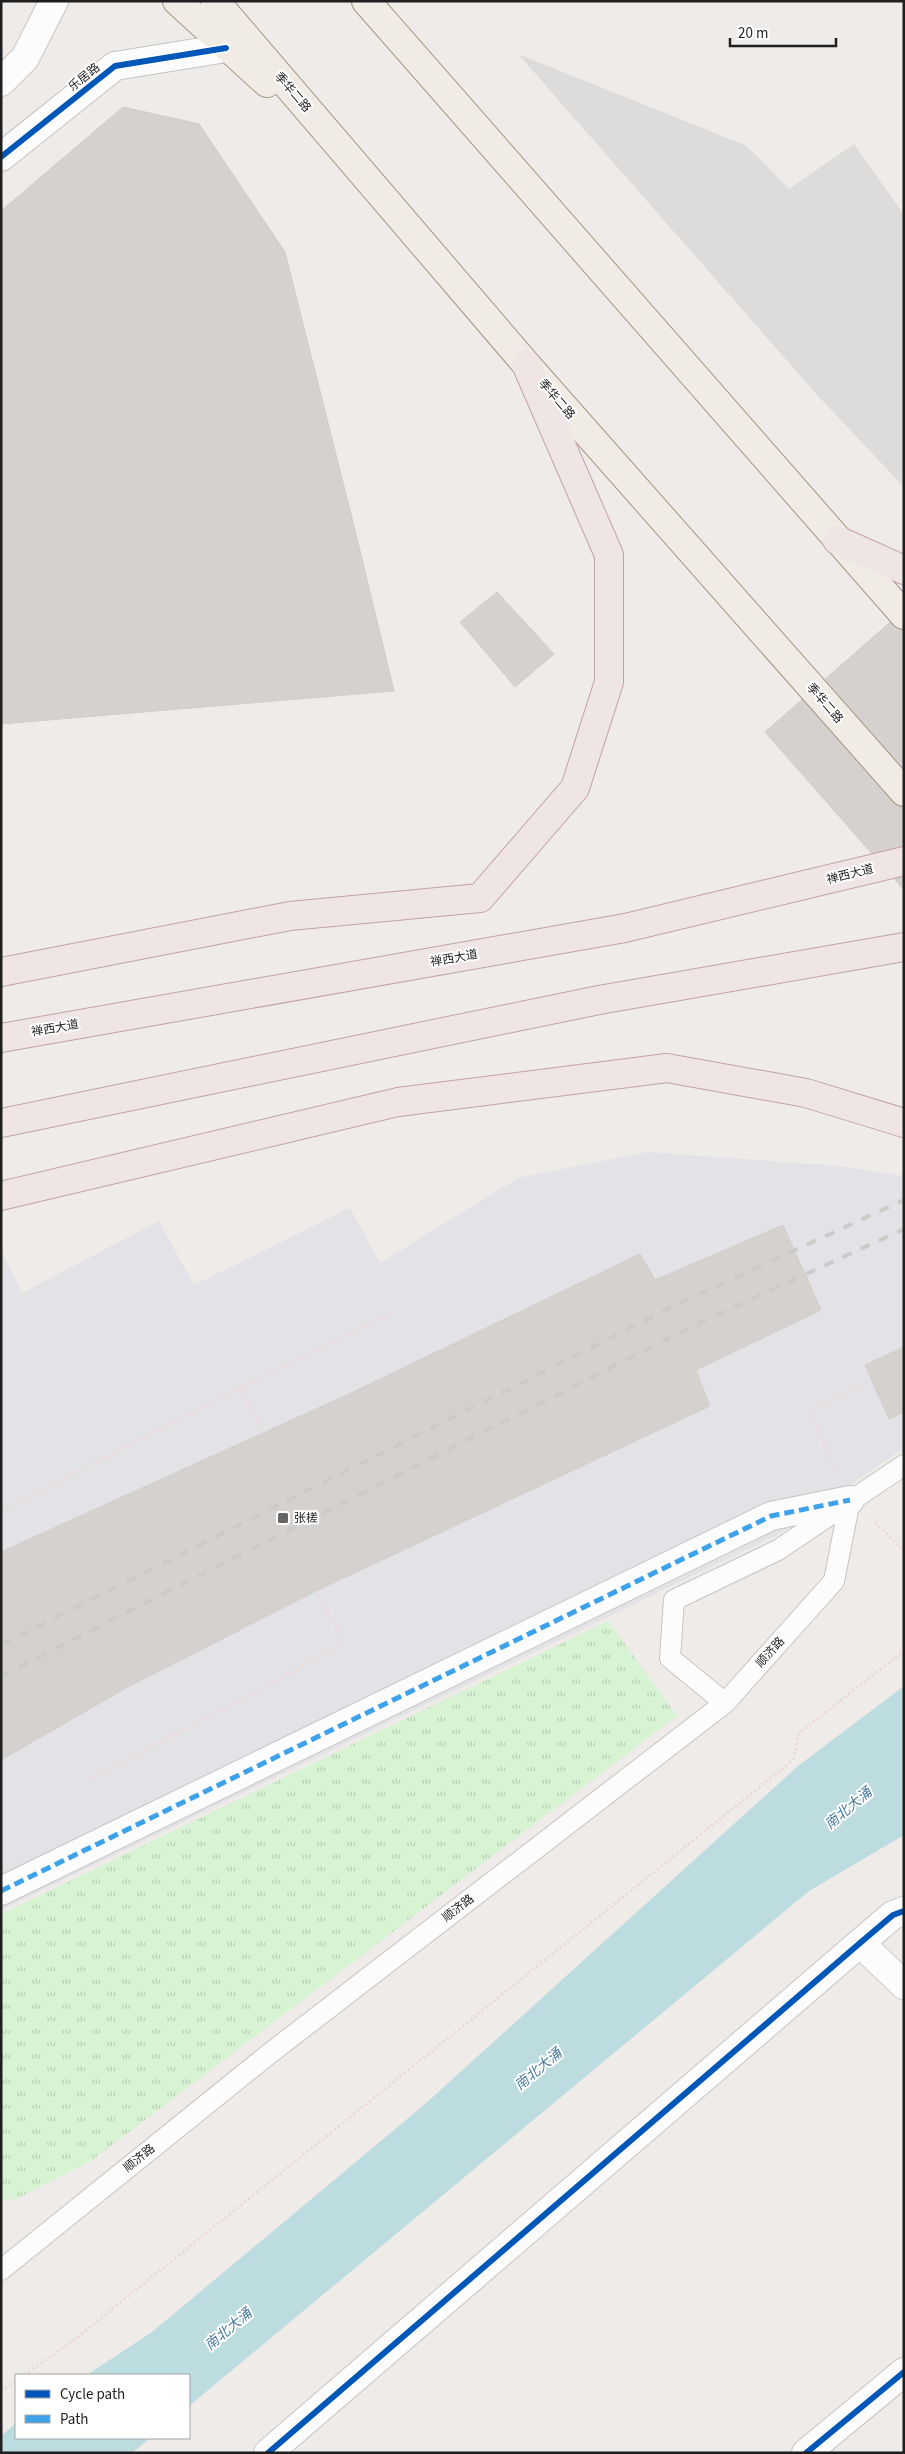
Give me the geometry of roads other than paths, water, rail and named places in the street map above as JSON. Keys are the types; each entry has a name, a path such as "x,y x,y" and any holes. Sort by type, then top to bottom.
{"highway":[{"path":"1,972 290,916 480,898 574,788 609,682 609,555 526,364"},
{"path":"837,540 904,570"},
{"name":"禅西大道","path":"1,1038 625,928 904,861"},
{"path":"1,1122 600,1000 904,947"},
{"path":"1,1196 398,1102 667,1068 806,1093 904,1123"}],"main road":[{"path":"177,1 226,48 333,139"},
{"name":"季华二路","path":"215,1 526,364 904,792"},
{"path":"366,1 904,615"},
{"path":"390,1 438,85"}],"street":[{"path":"1,82 24,58 54,1"},
{"name":"乐居路","path":"1,157 115,66 226,48"},
{"path":"1,1891 771,1516 850,1500"},
{"path":"268,2453 860,1943 893,1915 904,1910"},
{"path":"860,1943 904,1985"},
{"path":"806,2453 904,2372"}],"lane":[{"path":"725,1703 670,1658 674,1600 778,1550 904,1465"},
{"name":"顺济路","path":"1,2270 269,2054 725,1703 834,1581 850,1500"}],"water":[{"name":"南北大涌","path":"904,1686 904,1835 809,1891 190,2405 190,2374 89,2374 152,2332 424,2105 798,1766"},
{"path":"15,2424 15,2439 149,2439 132,2453 1,2453 1,2436"}],"railway":[{"path":"1,1645 682,1302 904,1200"},
{"path":"1,1676 693,1326 904,1229"}],"place":[{"name":"张槎","path":"283,1518"}]}
